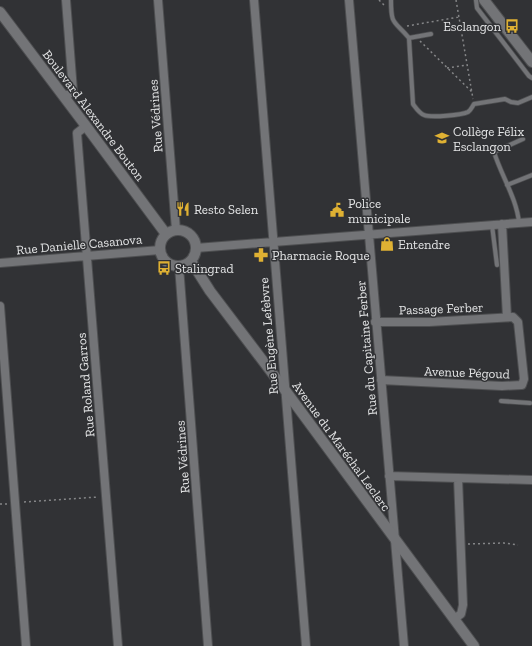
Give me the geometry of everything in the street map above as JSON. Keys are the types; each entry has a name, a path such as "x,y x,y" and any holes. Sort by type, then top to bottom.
{"street":[{"path":"65,97 73,91 66,0"},
{"name":"Rue Védrines","path":"158,0 176,230"},
{"name":"Rue Eugène Lefebvre","path":"254,0 306,646"},
{"name":"Rue du Capitaine Ferber","path":"349,0 375,322 404,646"},
{"path":"484,0 532,62"},
{"name":"Boulevard Alexandre Bouton","path":"0,12 166,234"},
{"name":"Rue Roland Garros","path":"86,126 77,133 118,646"},
{"path":"196,248 532,222"},
{"path":"502,224 507,317"},
{"path":"176,230 181,230 190,235 196,248 194,257 191,261 179,266 168,264 161,255 160,250 161,241 166,234 176,230"},
{"name":"Rue Danielle Casanova","path":"0,263 160,250"},
{"name":"Avenue du Maréchal Leclerc","path":"191,261 210,291 474,646"},
{"name":"Rue Védrines","path":"179,266 208,646"},
{"path":"0,306 26,646"},
{"name":"Passage Ferber","path":"375,322 429,322 507,317"},
{"name":"Avenue Pégoud","path":"381,380 502,386 522,385 524,379 518,322 513,317 507,317"},
{"path":"389,476 532,480"},
{"path":"454,619 461,614 463,605 458,478"}],"lane":[{"path":"391,0 392,19 395,25 409,38 413,104 425,116 464,114 470,111 474,104 505,99 518,103 532,97"},
{"path":"476,0 477,8 532,78"},
{"path":"409,38 431,34"},
{"path":"519,223 518,211 500,170 494,152 523,139"},
{"path":"507,185 532,175"},
{"path":"492,225 497,265"},
{"path":"501,402 530,403"}],"path":[{"path":"379,0 391,13"},
{"path":"456,0 474,104"},
{"path":"459,17 405,27 472,92"},
{"path":"447,68 467,65"},
{"path":"0,504 106,496"},
{"path":"460,544 504,543 518,545"}],"place":[{"name":"Esclangon","path":"512,26"},
{"name":"Collège Félix Esclangon","path":"442,138"},
{"name":"Resto Selen","path":"183,209"},
{"name":"Police municipale","path":"337,210"},
{"name":"Entendre","path":"387,244"},
{"name":"Pharmacie Roque","path":"261,255"},
{"name":"Stalingrad","path":"164,268"}]}
